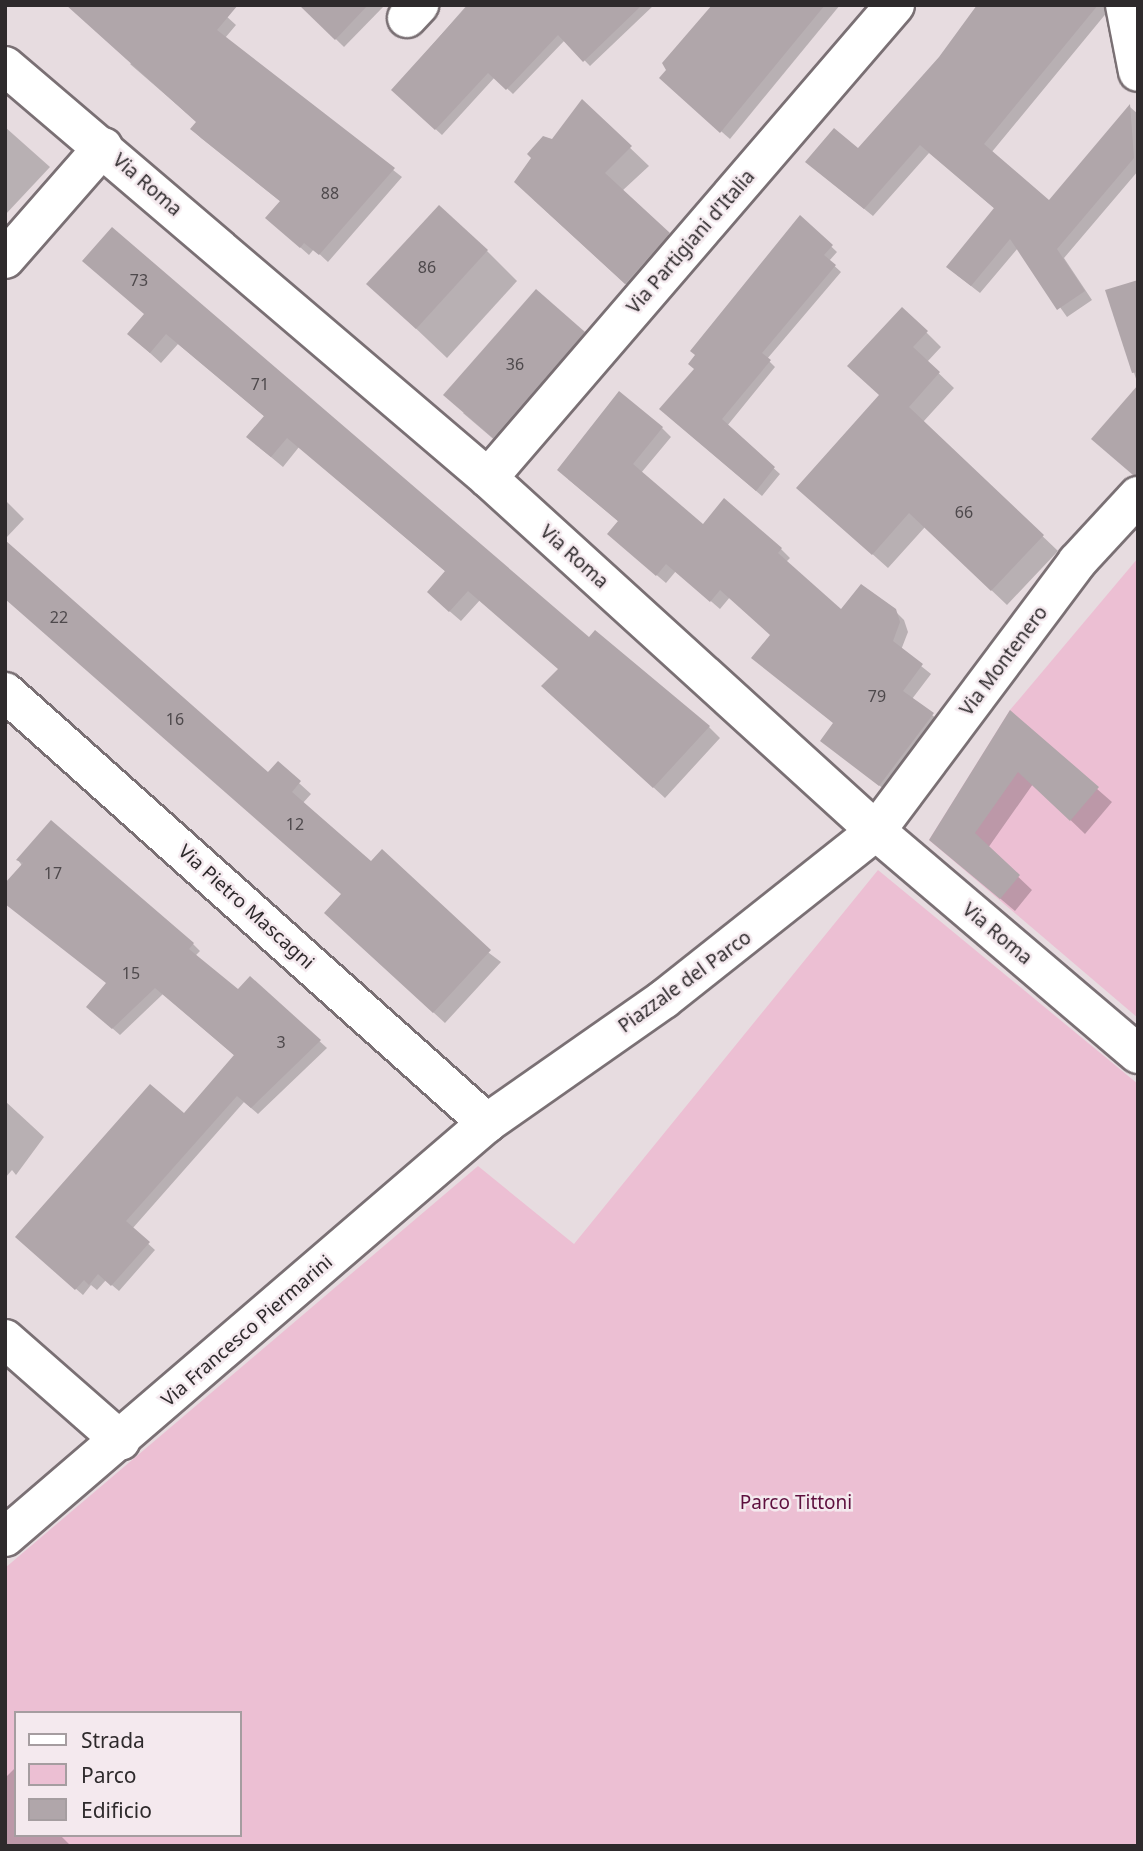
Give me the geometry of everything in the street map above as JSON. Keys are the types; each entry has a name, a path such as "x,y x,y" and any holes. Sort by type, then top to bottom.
{"street":[{"name":"Via Partigiani d'Italia","path":"488,478 895,5"},
{"path":"1125,5 1138,72"},
{"name":"Via Roma","path":"5,66 488,478 876,831 1138,1054"},
{"path":"5,259 103,147"},
{"name":"Via Montenero","path":"876,831 1077,562 1138,496"},
{"name":"Via Pietro Mascagni","path":"5,692 487,1123"},
{"name":"Piazzale del Parco","path":"487,1123 675,991 876,831"},
{"name":"Via Francesco Piermarini","path":"5,1537 121,1441 487,1123"},
{"path":"5,1339 121,1441"}],"green space":[{"path":"1138,558 1138,1018 929,840 1010,710"},
{"name":"Parco Tittoni","path":"878,870 1138,1084 1138,1846 5,1846 5,1568 478,1166 574,1244"}],"building":[{"path":"66,5 238,5 217,30 395,168 319,255 304,243 300,248 265,218 280,201 190,129 196,122"},
{"path":"299,5 368,5 335,40"},
{"path":"468,5 642,5 583,62 558,35 506,90 488,73 435,130 391,90"},
{"path":"712,5 825,5 720,133 659,78 666,70 662,63"},
{"path":"977,5 1098,5 984,144 1049,200 1130,104 1134,158 1057,249 1085,291 1057,310 1010,239 971,286 946,267 994,208 920,145 864,209 805,162 834,128 858,148 939,57"},
{"path":"582,99 632,146 605,173 670,233 625,284 514,182 531,158 527,154 543,136 552,139"},
{"path":"439,205 488,250 416,329 366,284"},
{"path":"800,215 833,245 824,255 836,265 762,353 771,360 722,419 775,467 756,491 659,409 694,369 688,364 695,355 690,351"},
{"path":"112,227 589,637 595,630 710,726 653,788 541,686 558,669 468,591 449,612 427,592 445,571 287,438 271,457 246,437 264,416 166,334 150,353 127,334 144,314 82,261"},
{"path":"1138,280 1138,372 1132,373 1105,290"},
{"path":"536,289 585,332 493,438 443,395"},
{"path":"902,307 928,331 913,347 940,372 909,407 1044,535 991,591 909,513 872,555 796,488 879,395 847,366"},
{"path":"1138,385 1138,475 1133,475 1091,439"},
{"path":"619,391 663,427 633,464 703,524 724,498 782,548 778,553 841,609 861,584 896,609 900,622 893,641 923,664 903,691 934,713 879,786 820,741 833,723 751,658 770,635 720,590 710,602 666,564 656,576 607,534 618,521 557,470"},
{"path":"5,540 268,772 278,761 301,781 292,792 371,861 382,849 491,950 433,1013 324,913 341,894 5,599"},
{"path":"1010,710 1099,787 1070,821 1018,772 975,833 1020,875 1000,899 929,840"},
{"path":"51,820 194,943 189,949 238,989 250,976 321,1040 251,1108 237,1096 126,1221 150,1242 111,1286 98,1274 89,1285 84,1280 75,1290 15,1237 150,1084 184,1113 234,1055 155,988 112,1029 86,1007 106,983 5,904 5,883 23,863 16,860"}]}
